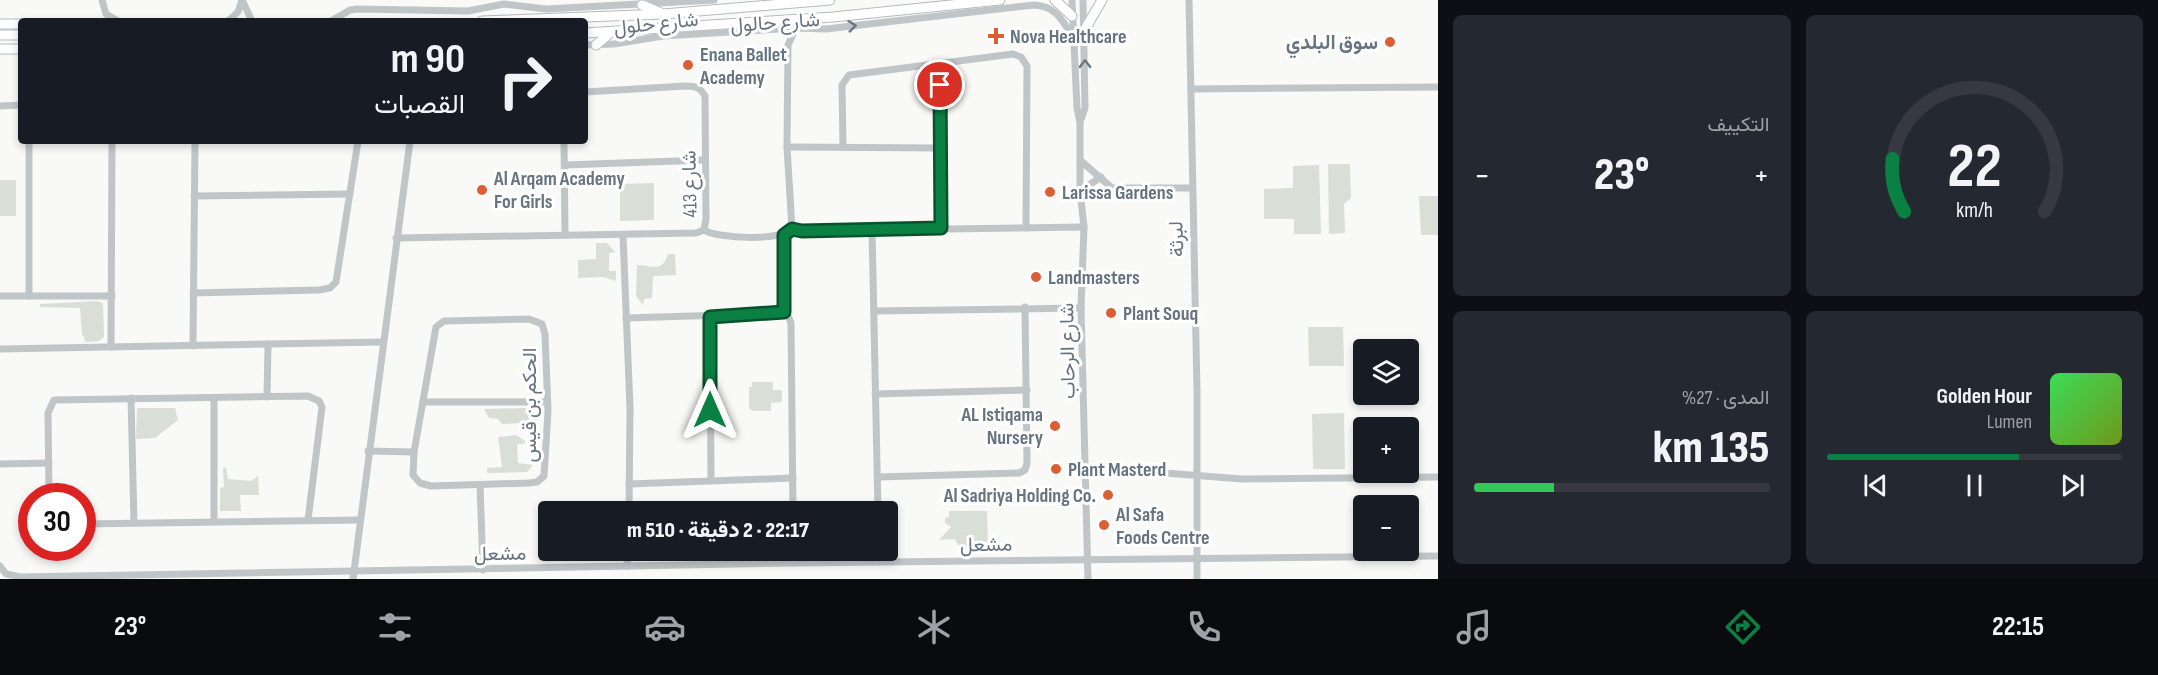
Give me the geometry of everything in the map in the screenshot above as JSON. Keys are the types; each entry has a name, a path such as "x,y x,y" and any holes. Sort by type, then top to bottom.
{"main road":[{"name":"شارع حالول","path":"560,18 663,14 830,0"},
{"path":"921,7 947,0"},
{"path":"991,9 1000,0"},
{"name":"شارع حالول","path":"588,33 832,17 1000,0"},
{"path":"1055,0 1072,16"},
{"path":"1084,30 1102,0"},
{"path":"642,5 663,14"},
{"path":"810,27 832,17"},
{"path":"0,24 18,24"},
{"path":"596,45 611,32"},
{"path":"0,35 18,35"},
{"path":"0,49 18,49"}],"street":[{"path":"102,0 106,14 113,18"},
{"path":"231,18 238,12 243,0"},
{"path":"243,0 251,18"},
{"name":"شارع حلول","path":"336,18 350,10 358,9 468,12 495,3 514,3 546,9 714,0"},
{"name":"شارع الرحاب","path":"1072,0 1077,108 1080,122 1080,191 1084,227 1082,308 1088,579"},
{"name":"شارع الرحاب","path":"1080,122 1085,108 1083,0"},
{"name":"لبرثة","path":"1189,0 1192,89 1191,188 1197,391 1197,579"},
{"name":"شارع حلول","path":"588,45 663,36 810,27 836,28 1043,5 1057,13 1074,38"},
{"path":"792,229 787,147 788,45 796,28"},
{"path":"777,30 788,45"},
{"path":"843,147 842,91 846,77 861,73 1012,54 1021,57 1025,63 1026,228"},
{"path":"941,64 939,148 941,228"},
{"name":"شارع 413","path":"396,238 623,235 696,233 704,230 706,219 705,96 700,89 685,86 588,92"},
{"path":"1192,89 1438,87"},
{"path":"0,105 18,105"},
{"path":"28,144 29,296"},
{"path":"111,347 112,144"},
{"path":"193,346 195,144"},
{"path":"193,293 330,288 339,274 358,144"},
{"path":"353,575 410,144"},
{"path":"564,144 565,235"},
{"path":"787,147 939,148"},
{"path":"565,165 705,159"},
{"path":"1081,161 1112,188 1191,188"},
{"path":"1080,191 1101,177"},
{"path":"194,196 350,194"},
{"path":"704,230 715,236 784,235 792,229 802,231 1084,227"},
{"path":"872,229 878,501"},
{"path":"623,235 629,501"},
{"path":"784,235 784,312 791,322 793,501"},
{"path":"0,296 112,296"},
{"path":"874,311 1025,307 1082,308"},
{"path":"878,477 1019,473 1028,463 1025,307"},
{"path":"626,318 710,317 784,312"},
{"path":"710,317 711,480"},
{"name":"الحكم بن قيس","path":"529,319 540,322 545,328 548,402 544,476 534,483 480,486 431,486 420,483 413,475 414,452 423,402 434,333 441,321 529,319"},
{"path":"0,349 382,342"},
{"path":"267,397 268,344"},
{"path":"875,394 1027,390"},
{"path":"49,483 48,413 54,400 313,397 322,407 308,520"},
{"path":"131,398 134,523"},
{"path":"214,398 214,521"},
{"path":"423,402 548,402"},
{"path":"368,451 414,452"},
{"path":"0,464 49,463"},
{"path":"1086,472 1152,472 1242,479 1438,477"},
{"path":"629,484 792,478"},
{"path":"480,486 483,570"},
{"path":"96,524 360,520"},
{"name":"مشعل","path":"0,566 6,574 21,577 353,575 794,563 1438,556"},
{"path":"627,561 627,566"}],"shaded area":[{"path":"1328,164 1350,164 1351,198 1344,204 1345,233 1329,234"},
{"path":"1319,165 1321,234 1294,234 1294,219 1264,219 1264,189 1293,188 1293,166"},
{"path":"0,180 16,180 16,216 0,216"},
{"path":"654,183 654,220 620,221 620,184"},
{"path":"1419,196 1438,196 1438,235 1421,235"},
{"path":"596,243 607,243 615,252 609,253 609,271 616,271 616,281 603,277 578,278 578,260 596,259"},
{"path":"668,254 675,254 676,275 653,276 652,298 644,299 643,305 636,296 637,265 659,266"},
{"path":"96,301 103,303 104,337 99,341 85,342 82,335 80,308 40,307 40,304"},
{"path":"1308,327 1343,327 1344,366 1309,366"},
{"path":"752,382 773,382 773,390 782,390 782,402 771,403 771,411 753,411 749,408 749,387 752,387"},
{"path":"137,408 175,408 178,420 155,438 136,439"},
{"path":"525,408 537,415 537,433 522,423 502,424 498,419 489,418 484,409"},
{"path":"1344,413 1345,469 1313,469 1312,414"},
{"path":"516,435 525,441 524,444 517,444 518,463 533,465 527,472 487,473 487,468 502,467 498,437"},
{"path":"226,467 228,479 251,481 258,476 259,495 240,495 241,511 220,511 220,488 224,487 223,468"},
{"path":"949,511 987,511 988,548 967,549 958,545 955,539 939,540 951,527 945,523 945,518 949,517"}],"place":[{"name":"Nova Healthcare","path":"996,36"},
{"name":"سوق البلدي","path":"1390,42"},
{"name":"Enana Ballet Academy","path":"688,65"},
{"name":"Al Arqam Academy For Girls","path":"482,190"},
{"name":"Larissa Gardens","path":"1050,192"},
{"name":"Landmasters","path":"1036,277"},
{"name":"Plant Souq","path":"1111,313"},
{"name":"AL Istiqama Nursery","path":"1055,426"},
{"name":"Plant Masterd","path":"1056,469"},
{"name":"Al Sadriya Holding Co.","path":"1108,495"},
{"name":"Al Safa Foods Centre","path":"1104,525"}],"route":[{"path":"710,410 710,317 784,312 784,235 792,229 802,231 941,228 940,85"}]}
